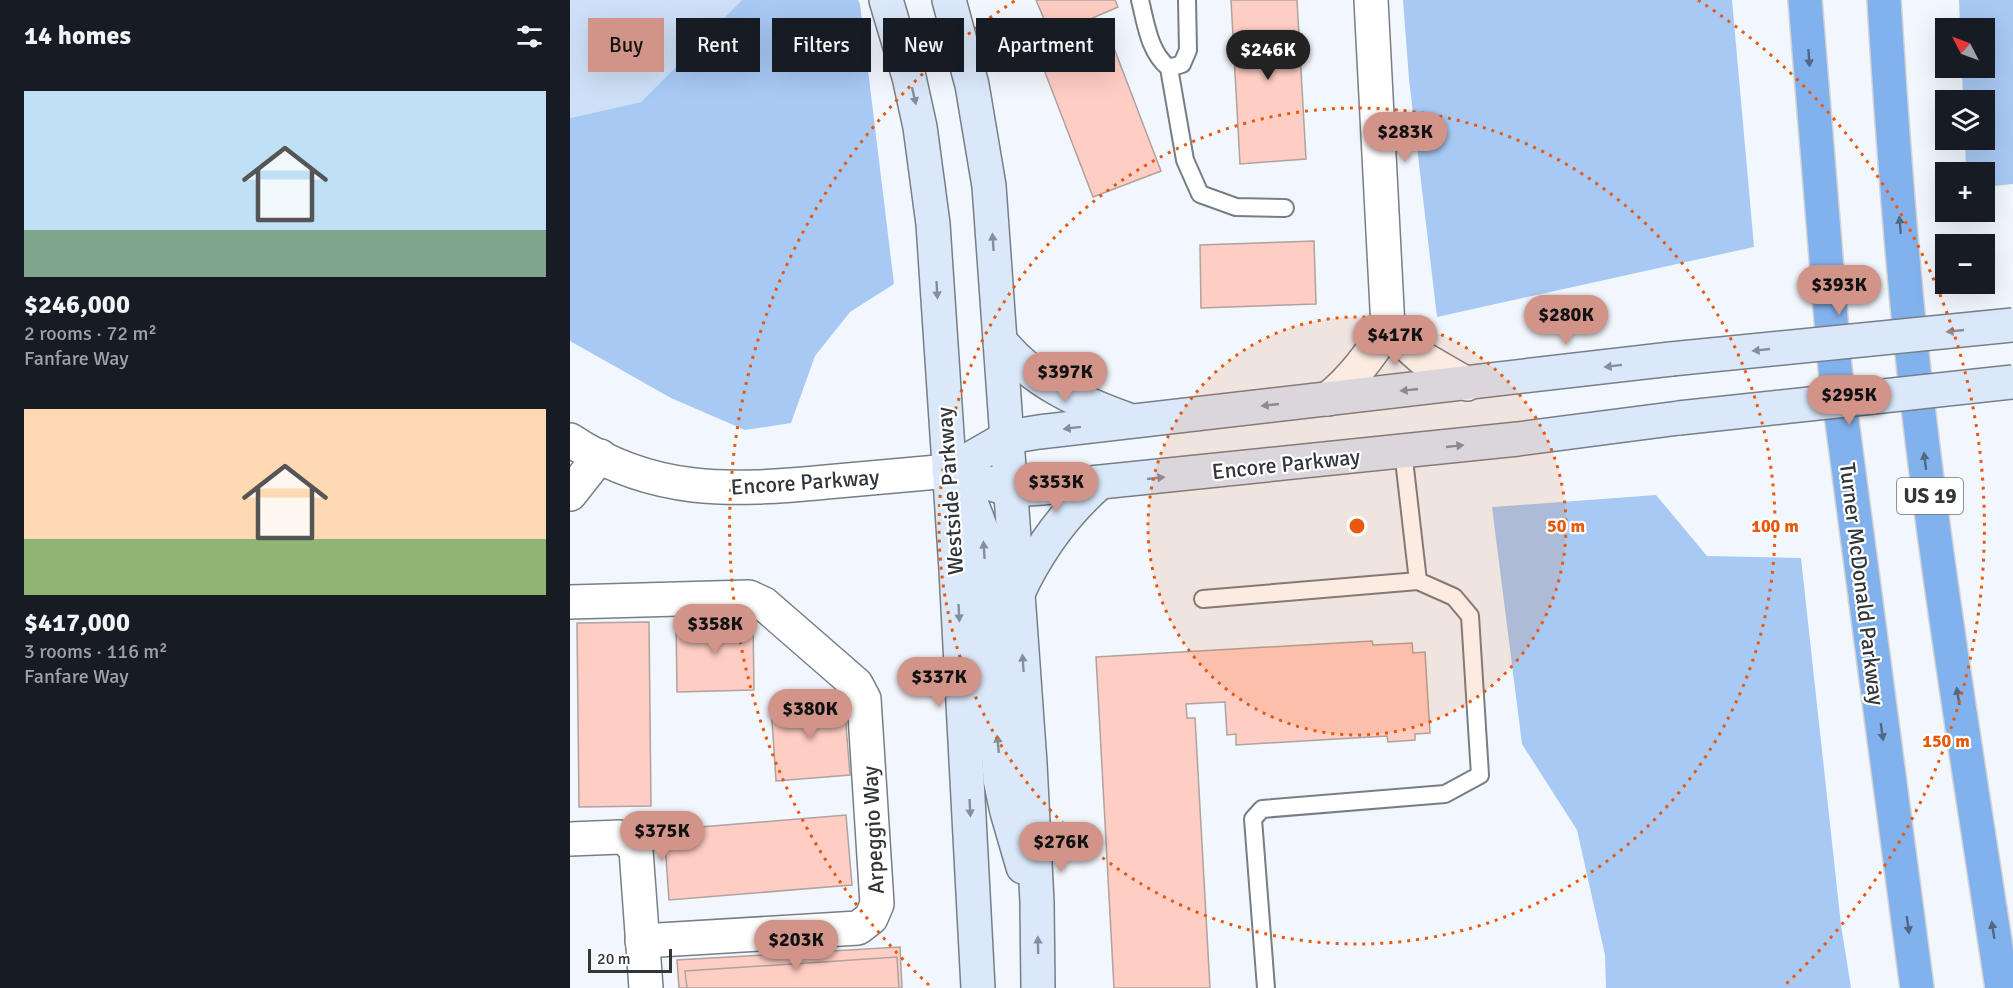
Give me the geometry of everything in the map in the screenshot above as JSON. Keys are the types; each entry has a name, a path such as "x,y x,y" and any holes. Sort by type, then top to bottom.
{"highway":[{"name":"Turner McDonald Parkway","path":"1805,0 1835,368 1917,988"},
{"name":"US 19","path":"1884,0 1902,243 1916,389 1954,673 2002,988"}],"main road":[{"name":"Westside Parkway","path":"886,0 909,77 928,175 949,471 977,931 978,988"},
{"path":"949,0 972,85 989,186 1008,437 1037,902 1038,988"},
{"path":"1037,902 1015,845 1000,779 983,534 969,497 949,471 1008,437 1671,359 2013,325"},
{"path":"1001,342 1013,357 1055,389 1078,401 1130,421"},
{"name":"Encore Parkway","path":"949,471 1011,490 1098,484 2013,382"},
{"path":"1018,594 1045,542 1079,502 1098,484"}],"street":[{"path":"1328,399 1346,385 1361,368 1388,328 1371,0"},
{"path":"1388,328 1422,358 1467,384"},
{"name":"Encore Parkway","path":"570,440 647,477 705,488 751,489 949,471"},
{"path":"570,494 600,456"},
{"name":"Arpeggio Way","path":"570,602 749,597 764,604 856,684 864,699 877,904 871,918 858,928 642,941"},
{"path":"570,839 620,837 633,844 636,850 646,988"}],"lane":[{"path":"1140,0 1153,47 1159,60 1169,68 1185,160 1200,194 1236,207 1286,208"},
{"path":"1169,68 1182,64 1188,50 1187,0"},
{"path":"1403,451 1418,581"},
{"path":"1203,599 1418,581 1454,597 1470,616 1480,775 1445,794 1262,809 1253,819 1266,988"}],"shaded area":[{"path":"570,0 742,0 724,18 676,18 676,67 641,102 570,118"},
{"path":"742,0 858,0 862,18 772,18 772,72 868,72 894,284 850,312 815,356 791,423 745,430 671,398 570,341 570,118 641,102 676,67 676,72 760,72 760,18 724,18"},
{"path":"1403,0 1732,0 1754,247 1437,317 1409,79"},
{"path":"1959,0 2013,0 2013,184 1995,186 1995,162 1966,162 1965,150 1995,150 1995,90 1963,90 1962,78 1995,78 1995,18 1960,18"},
{"path":"1656,495 1707,556 1801,558 1841,925 1851,988 1606,988 1605,955 1577,830 1522,744 1492,507"}],"building":[{"path":"1036,0 1115,0 1118,7 1093,18 1044,18"},
{"path":"1231,0 1297,0 1306,159 1240,164"},
{"path":"1115,51 1161,171 1093,197 1045,72 1115,72"},
{"path":"1314,241 1316,304 1201,308 1200,245"},
{"path":"753,619 754,690 677,692 676,620"},
{"path":"649,622 651,806 579,807 577,623"},
{"path":"1372,641 1373,645 1412,643 1413,653 1425,652 1430,733 1415,734 1415,740 1388,742 1387,736 1236,745 1236,734 1227,735 1225,702 1186,704 1187,718 1195,718 1210,988 1114,988 1096,657"},
{"path":"844,700 850,775 776,781 771,705"},
{"path":"846,815 852,885 669,900 664,830"},
{"path":"900,947 902,988 679,988 677,960"},
{"path":"897,957 899,988 687,988 685,971"}]}
